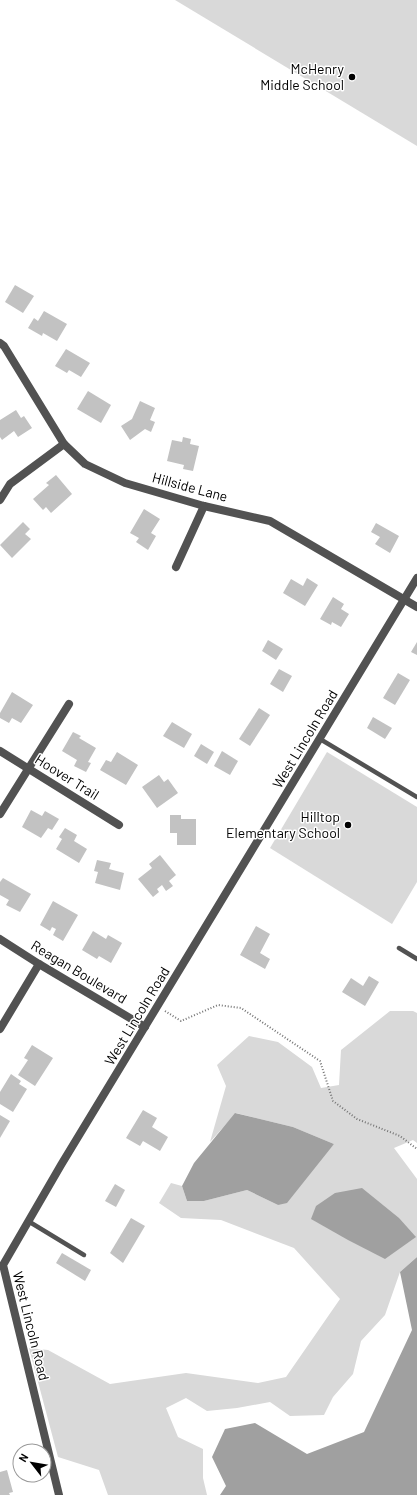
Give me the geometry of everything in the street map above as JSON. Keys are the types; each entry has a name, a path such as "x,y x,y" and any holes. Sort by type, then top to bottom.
{"street":[{"name":"Hillside Lane","path":"0,343 4,346 64,444 85,464 125,483 204,506 270,521 417,606"},
{"path":"0,500 10,484 64,444"},
{"path":"176,567 204,506"},
{"name":"West Lincoln Road","path":"59,1495 2,1266 157,1006 417,578"},
{"path":"0,814 69,704"},
{"name":"Hoover Trail","path":"0,751 119,825"},
{"name":"Reagan Boulevard","path":"0,939 145,1027"},
{"path":"0,1029 39,964"}],"lane":[{"path":"320,739 417,797"},
{"path":"399,948 417,959"},
{"path":"28,1221 84,1255"}],"path":[{"path":"157,1006 181,1021 218,1005 241,1008 320,1061 333,1101 357,1119 400,1136 417,1148"}],"shaded area":[{"name":"McHenry Middle School","path":"175,0 417,0 417,146"},
{"name":"Hilltop Elementary School","path":"327,752 417,807 417,882 392,924 270,848"},
{"path":"390,1011 413,1011 417,1013 417,1143 413,1140 394,1148 417,1179 417,1257 400,1272 385,1315 361,1341 353,1374 333,1397 324,1415 290,1416 270,1402 237,1408 207,1411 186,1398 166,1408 178,1437 203,1449 203,1478 207,1495 108,1495 99,1470 58,1457 29,1348 48,1350 110,1384 186,1373 258,1383 286,1377 340,1299 294,1248 221,1220 181,1218 159,1203 171,1183 182,1186 187,1201 204,1201 247,1190 278,1205 334,1144 293,1127 236,1113 210,1142 226,1086 217,1065 249,1036 278,1042 312,1067 321,1088 339,1085 341,1050"},
{"path":"235,1113 293,1127 334,1144 287,1203 278,1205 247,1190 204,1201 187,1201 182,1186 194,1163"},
{"path":"362,1188 399,1218 416,1237 385,1259 311,1219 316,1206 335,1193"},
{"path":"417,1257 417,1495 220,1495 226,1486 212,1457 225,1429 255,1423 307,1454 364,1432 412,1330 400,1272"}],"building":[{"path":"15,285 34,296 23,313 5,302"},
{"path":"44,311 67,324 57,341 43,333 42,336 28,328 34,318 38,321"},
{"path":"66,349 90,363 81,377 69,370 67,373 55,366"},
{"path":"88,391 111,405 101,423 77,409"},
{"path":"140,401 155,408 150,420 155,422 151,432 145,429 130,440 121,426 132,419"},
{"path":"16,410 21,418 24,416 32,428 18,437 14,431 2,440 0,437 0,420"},
{"path":"183,437 191,439 190,444 199,446 193,471 183,469 184,465 167,461 172,440 182,442"},
{"path":"56,475 72,494 51,513 46,507 43,510 33,499 49,485 46,483"},
{"path":"144,509 160,519 151,533 156,536 148,550 136,542 139,538 130,533"},
{"path":"23,522 30,529 25,534 31,539 12,558 0,545"},
{"path":"376,523 399,536 390,553 375,544 380,537 371,532"},
{"path":"307,578 318,585 305,606 283,593 291,579 303,586"},
{"path":"333,597 344,604 341,609 349,614 341,627 332,622 331,625 320,619"},
{"path":"268,640 283,649 276,660 262,651"},
{"path":"417,642 417,655 411,652"},
{"path":"279,669 292,676 283,692 270,684"},
{"path":"398,673 410,680 395,705 383,698"},
{"path":"12,692 33,705 21,723 12,718 9,723 0,718 0,713"},
{"path":"259,708 270,715 250,746 239,739"},
{"path":"373,717 392,728 385,739 367,728"},
{"path":"172,722 192,734 184,748 163,736"},
{"path":"73,732 81,736 79,738 96,748 88,762 91,763 86,772 74,766 77,760 62,751"},
{"path":"201,744 214,752 207,764 194,756"},
{"path":"222,751 238,761 230,775 214,766"},
{"path":"117,752 138,765 126,785 100,770 106,760 111,762"},
{"path":"159,775 164,782 168,779 178,793 157,808 142,787"},
{"path":"31,810 42,816 45,811 59,819 52,830 48,828 41,838 22,827"},
{"path":"170,815 181,815 181,819 196,819 196,845 177,845 177,833 170,833"},
{"path":"65,828 77,835 74,841 87,849 79,863 56,849 62,839 59,837"},
{"path":"160,855 176,875 169,881 173,886 166,891 162,885 157,889 159,892 153,897 138,879 152,868 149,864"},
{"path":"97,860 111,863 109,869 124,873 120,890 95,883 98,872 94,871"},
{"path":"3,878 31,894 20,912 6,905 9,900 0,895 0,882"},
{"path":"53,901 78,915 63,941 53,935 56,929 52,927 50,931 40,925"},
{"path":"256,926 270,934 260,953 270,959 265,969 240,955"},
{"path":"93,931 106,939 108,935 122,943 111,963 99,956 97,959 82,950"},
{"path":"369,976 379,982 365,1006 342,992 351,978 363,986"},
{"path":"32,1045 53,1058 35,1086 18,1075 28,1060 24,1058"},
{"path":"11,1074 21,1081 19,1084 27,1089 13,1112 0,1104 0,1092"},
{"path":"143,1110 157,1118 152,1127 168,1137 160,1151 143,1141 140,1146 126,1138"},
{"path":"0,1115 10,1121 0,1138"},
{"path":"115,1184 125,1190 116,1207 105,1201"},
{"path":"131,1218 145,1226 123,1263 110,1253"},
{"path":"62,1253 91,1270 85,1281 56,1263"},
{"path":"7,1470 13,1492 9,1493 10,1495 0,1495 0,1472"}],"place":[{"name":"McHenry Middle School","path":"352,77"},
{"name":"Hilltop Elementary School","path":"348,825"}]}
